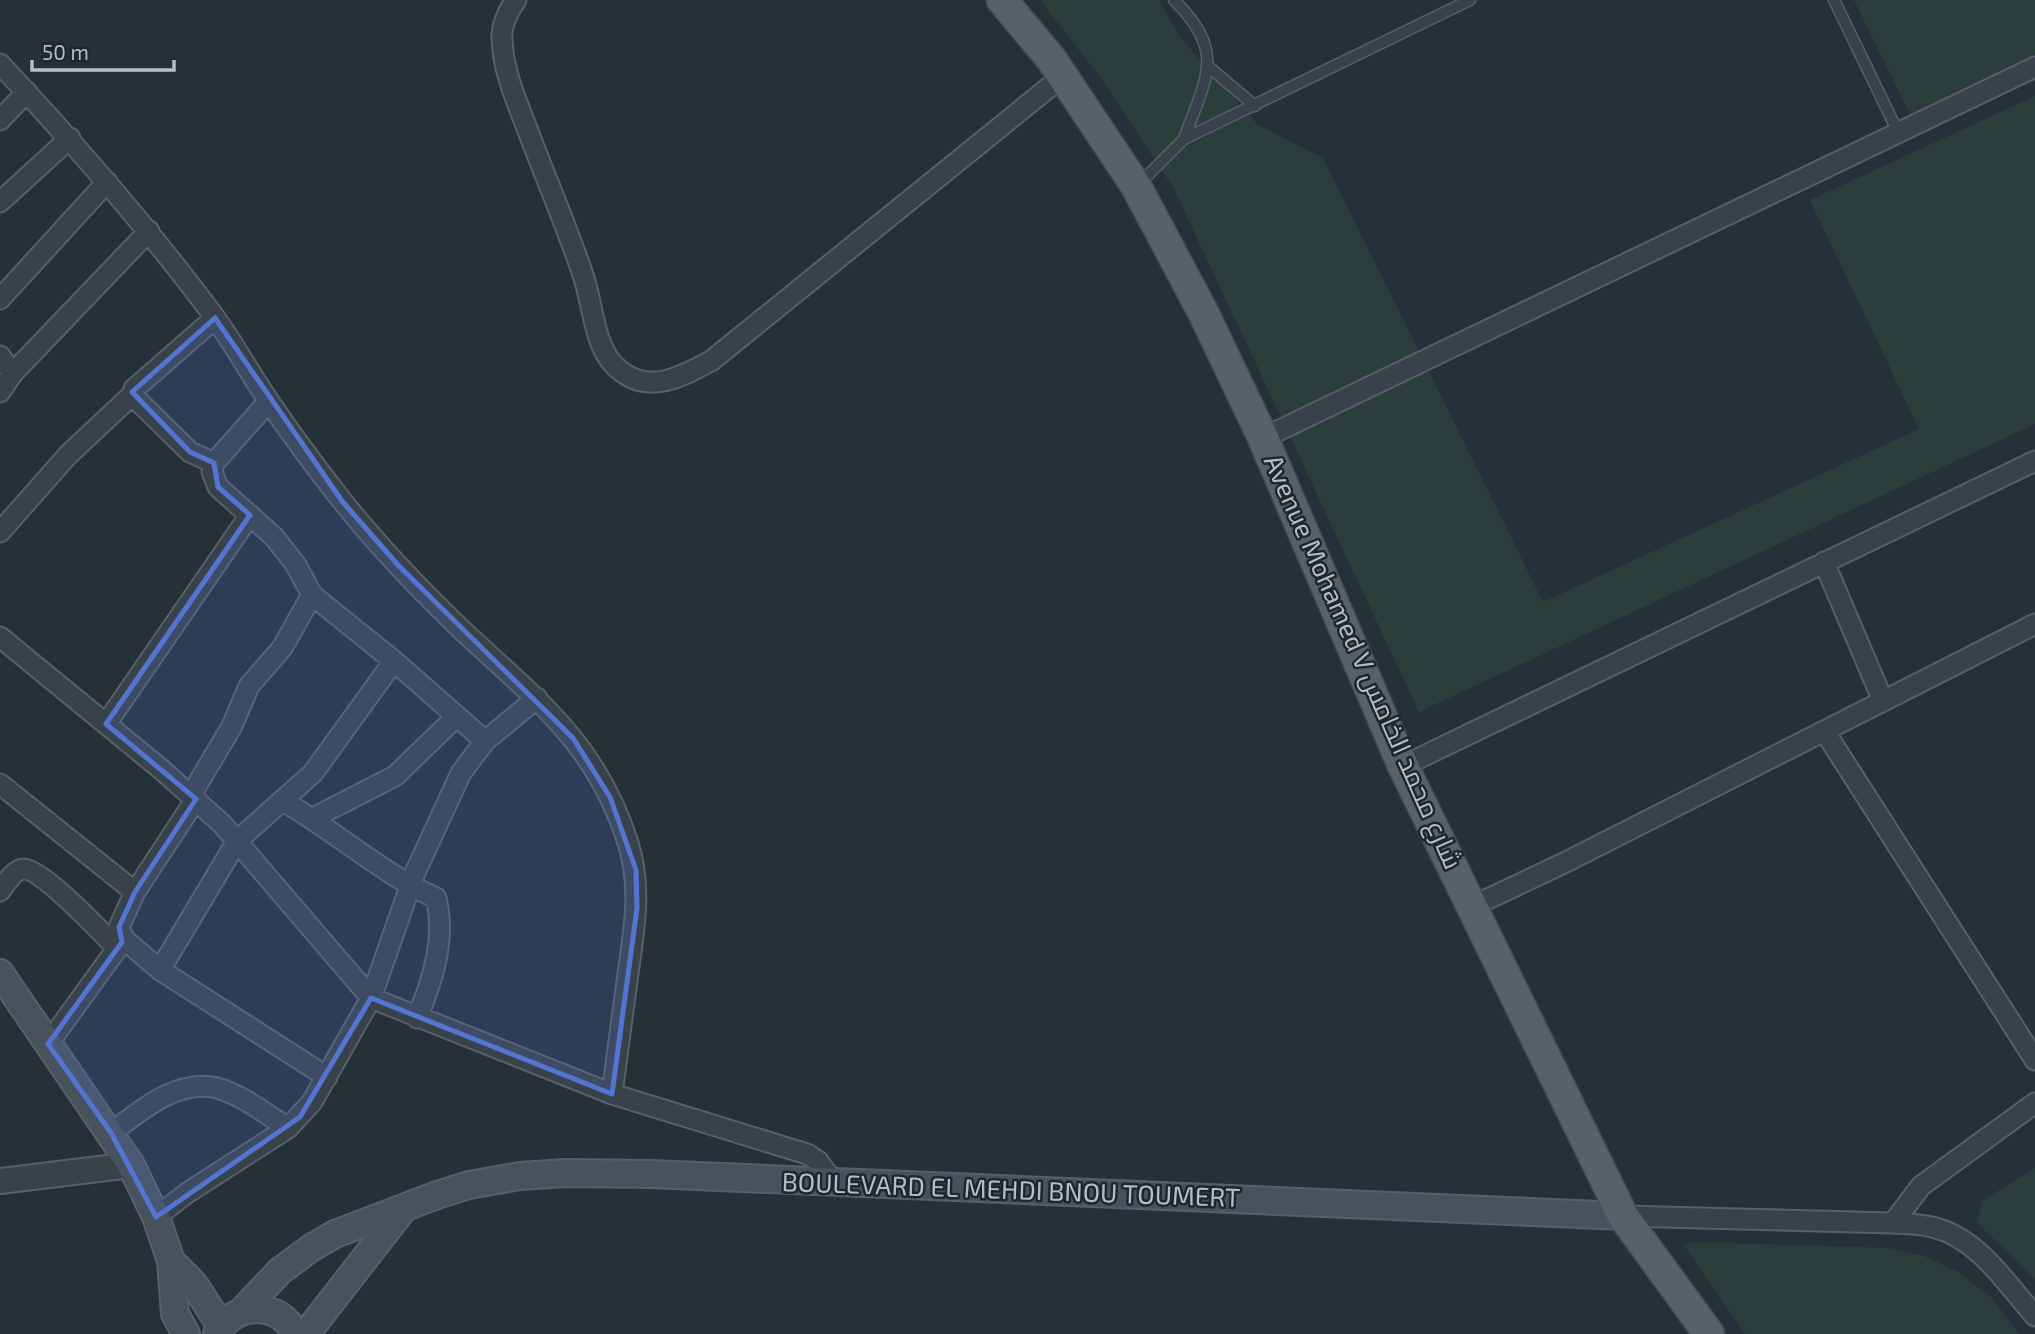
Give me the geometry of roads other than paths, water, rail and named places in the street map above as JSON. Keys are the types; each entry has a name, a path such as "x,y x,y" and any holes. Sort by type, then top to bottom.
{"main road":[{"name":"Avenue Mohamed V شارع محمد الخامس","path":"1002,0 1063,76 1136,187 1204,314 1263,438 1403,766 1623,1216 1709,1334"},
{"path":"0,973 131,1165 156,1217 171,1261 175,1314 186,1334"},
{"name":"BOULEVARD EL MEHDI BNOU TOUMERT","path":"227,1324 280,1271 335,1234 469,1185 520,1176 651,1174 1623,1216"},
{"path":"306,1334 404,1209"},
{"path":"171,1261 227,1324 257,1308 284,1318 295,1334"}],"street":[{"path":"516,0 501,37 511,87 583,275 599,341 621,372 639,381 660,383 684,376 711,361 1063,76"},
{"path":"0,64 70,138 149,231 215,318 269,401 342,501 398,565 462,630 537,698 573,737 595,769 623,830 636,870 637,908 612,1094"},
{"path":"1263,438 2035,67"},
{"path":"0,120 27,92"},
{"path":"0,202 70,138"},
{"path":"0,299 107,182"},
{"path":"0,392 13,373 149,231"},
{"path":"0,532 68,455 132,395 134,389 215,318"},
{"path":"0,356 13,373"},
{"path":"132,395 190,452 214,463"},
{"path":"269,401 214,463 212,472 218,487 274,537 296,565 312,596 394,661 485,741"},
{"path":"1403,766 2035,461"},
{"path":"106,724 250,515"},
{"path":"1824,562 1883,701"},
{"path":"48,1044 121,944 119,926 135,892 193,797 232,726 249,686 282,648 312,596"},
{"path":"1473,906 1566,862 2035,624"},
{"path":"2,643 106,724 193,797 237,841 371,998 612,1094 807,1154 818,1161 834,1182"},
{"path":"160,970 237,841 313,773 394,661"},
{"path":"156,1217 187,1193 288,1128 312,1102 371,998 410,886 461,773 485,741 537,698"},
{"path":"313,818 395,776 456,717"},
{"path":"1825,732 2035,1060"},
{"path":"0,784 135,892"},
{"path":"283,801 313,818 410,886 436,898 440,916 433,979 417,1018"},
{"path":"0,891 17,871 24,869 33,872 121,944 327,1077"},
{"path":"111,1133 164,1097 176,1091 203,1086 230,1093 288,1128"},
{"path":"1894,1223 1921,1186 2035,1103"},
{"path":"0,1181 131,1165"},
{"path":"1623,1216 1894,1223 1933,1227 1962,1238 2035,1315"}],"lane":[{"path":"1174,0 1202,35 1209,67 1184,139"},
{"path":"1136,187 1184,139 1470,0"},
{"path":"1834,0 1898,132"},
{"path":"1209,67 1255,106"}]}
